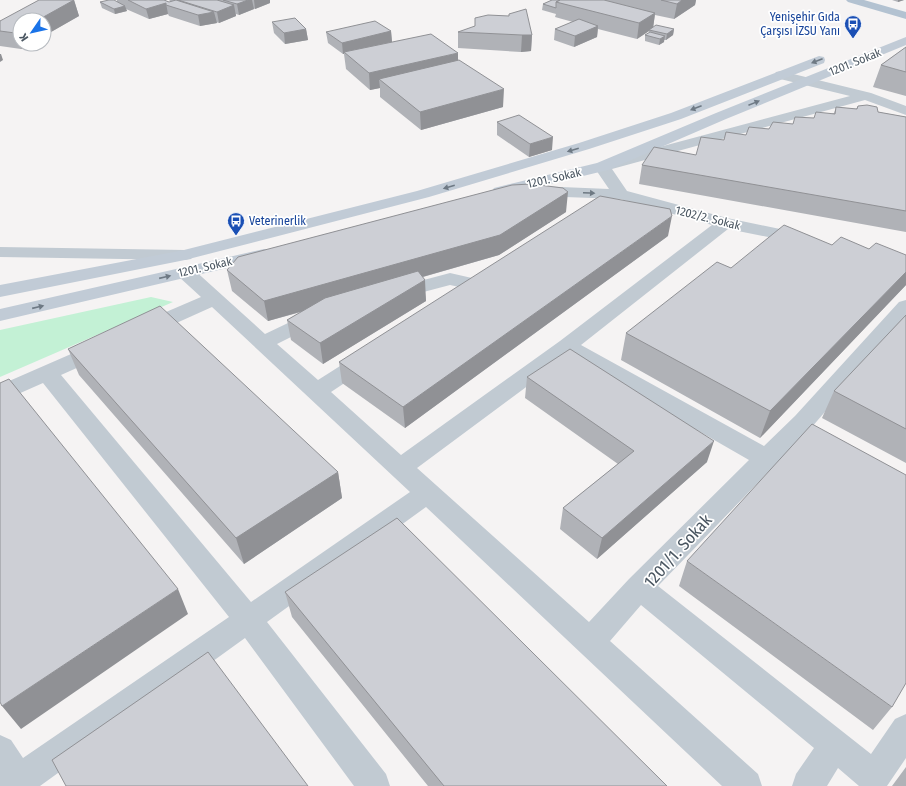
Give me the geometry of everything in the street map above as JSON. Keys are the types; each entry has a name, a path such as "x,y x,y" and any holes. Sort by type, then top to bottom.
{"main road":[{"path":"852,0 906,16"},
{"path":"875,0 906,8"},
{"name":"1201. Sokak","path":"0,315 185,264 584,146 676,116 906,26"},
{"name":"1201. Sokak","path":"486,194 602,167 906,41"},
{"path":"602,167 635,144 682,122 676,116"},
{"name":"1201. Sokak","path":"0,291 277,251"}],"street":[{"path":"832,71 866,96"},
{"path":"781,75 866,96 906,111"},
{"path":"595,211 621,194 602,167 866,96"},
{"name":"1202/2. Sokak","path":"508,189 621,194 725,223 816,242"},
{"path":"400,468 567,346 725,223"},
{"name":"1201. Sokak","path":"0,252 185,264"},
{"path":"185,264 214,299 746,786"},
{"path":"382,298 450,279 485,281 459,298"},
{"path":"0,394 214,299"},
{"name":"1201/1. Sokak","path":"906,306 813,428 766,458 639,587 874,777 906,730"},
{"path":"263,343 322,314 330,312"},
{"path":"567,346 766,458"},
{"path":"316,392 381,349"},
{"path":"47,373 248,619 374,786"},
{"path":"0,751 18,784 427,493"},
{"path":"590,642 639,587"},
{"path":"808,786 834,745"}],"green space":[{"path":"151,297 173,302 0,377 0,330"}],"building":[{"path":"39,0 74,0 52,12 17,12"},
{"path":"114,0 125,6 114,9 100,2"},
{"path":"128,0 164,0 169,2 176,0 214,12 198,15 166,5 166,3 146,9"},
{"path":"178,0 217,0 234,5 217,12"},
{"path":"223,0 248,0 237,4"},
{"path":"552,0 560,0 556,2 556,8 543,4"},
{"path":"560,0 604,0 655,13 639,23 556,2"},
{"path":"661,0 682,0 677,4"},
{"path":"526,9 532,35 458,32 475,26 475,18 488,15 509,16 509,14"},
{"path":"12,15 12,33 0,31 0,21"},
{"path":"295,18 306,29 284,33 272,22"},
{"path":"579,19 598,26 575,36 555,29"},
{"path":"375,21 391,31 342,43 326,32"},
{"path":"656,25 674,29 667,34 649,30"},
{"path":"650,32 665,36 660,39 645,35"},
{"path":"431,34 458,53 369,73 344,52"},
{"path":"906,47 906,72 881,65"},
{"path":"459,60 504,89 420,112 379,79"},
{"path":"867,105 877,107 878,112 906,117 906,211 642,165 654,147 696,155 701,137 724,140 726,132 746,135 749,127 769,129 773,122 793,124 795,117 814,118 816,112 835,114 836,107 857,109 858,106"},
{"path":"519,115 553,137 530,144 497,122"},
{"path":"531,184 563,188 568,192 500,235 264,301 227,270 238,257 512,185"},
{"path":"600,196 670,209 672,216 403,407 339,362"},
{"path":"784,225 832,245 841,237 869,249 876,243 906,255 906,272 770,411 626,333 717,262 731,268"},
{"path":"418,271 425,280 320,343 287,320 325,298"},
{"path":"160,306 338,472 236,538 68,349"},
{"path":"906,315 906,429 834,391"},
{"path":"570,349 714,441 602,538 563,508 634,451 527,377"},
{"path":"9,379 178,589 2,706 0,702 0,383"},
{"path":"812,424 906,475 906,683 892,707 687,561"},
{"path":"397,518 667,786 444,786 285,592"},
{"path":"208,652 308,786 66,786 52,760"}],"place":[{"name":"Yenişehir Gıda Çarşısı İZSU Yanı","path":"853,39"},
{"name":"Veterinerlik","path":"236,236"}]}
